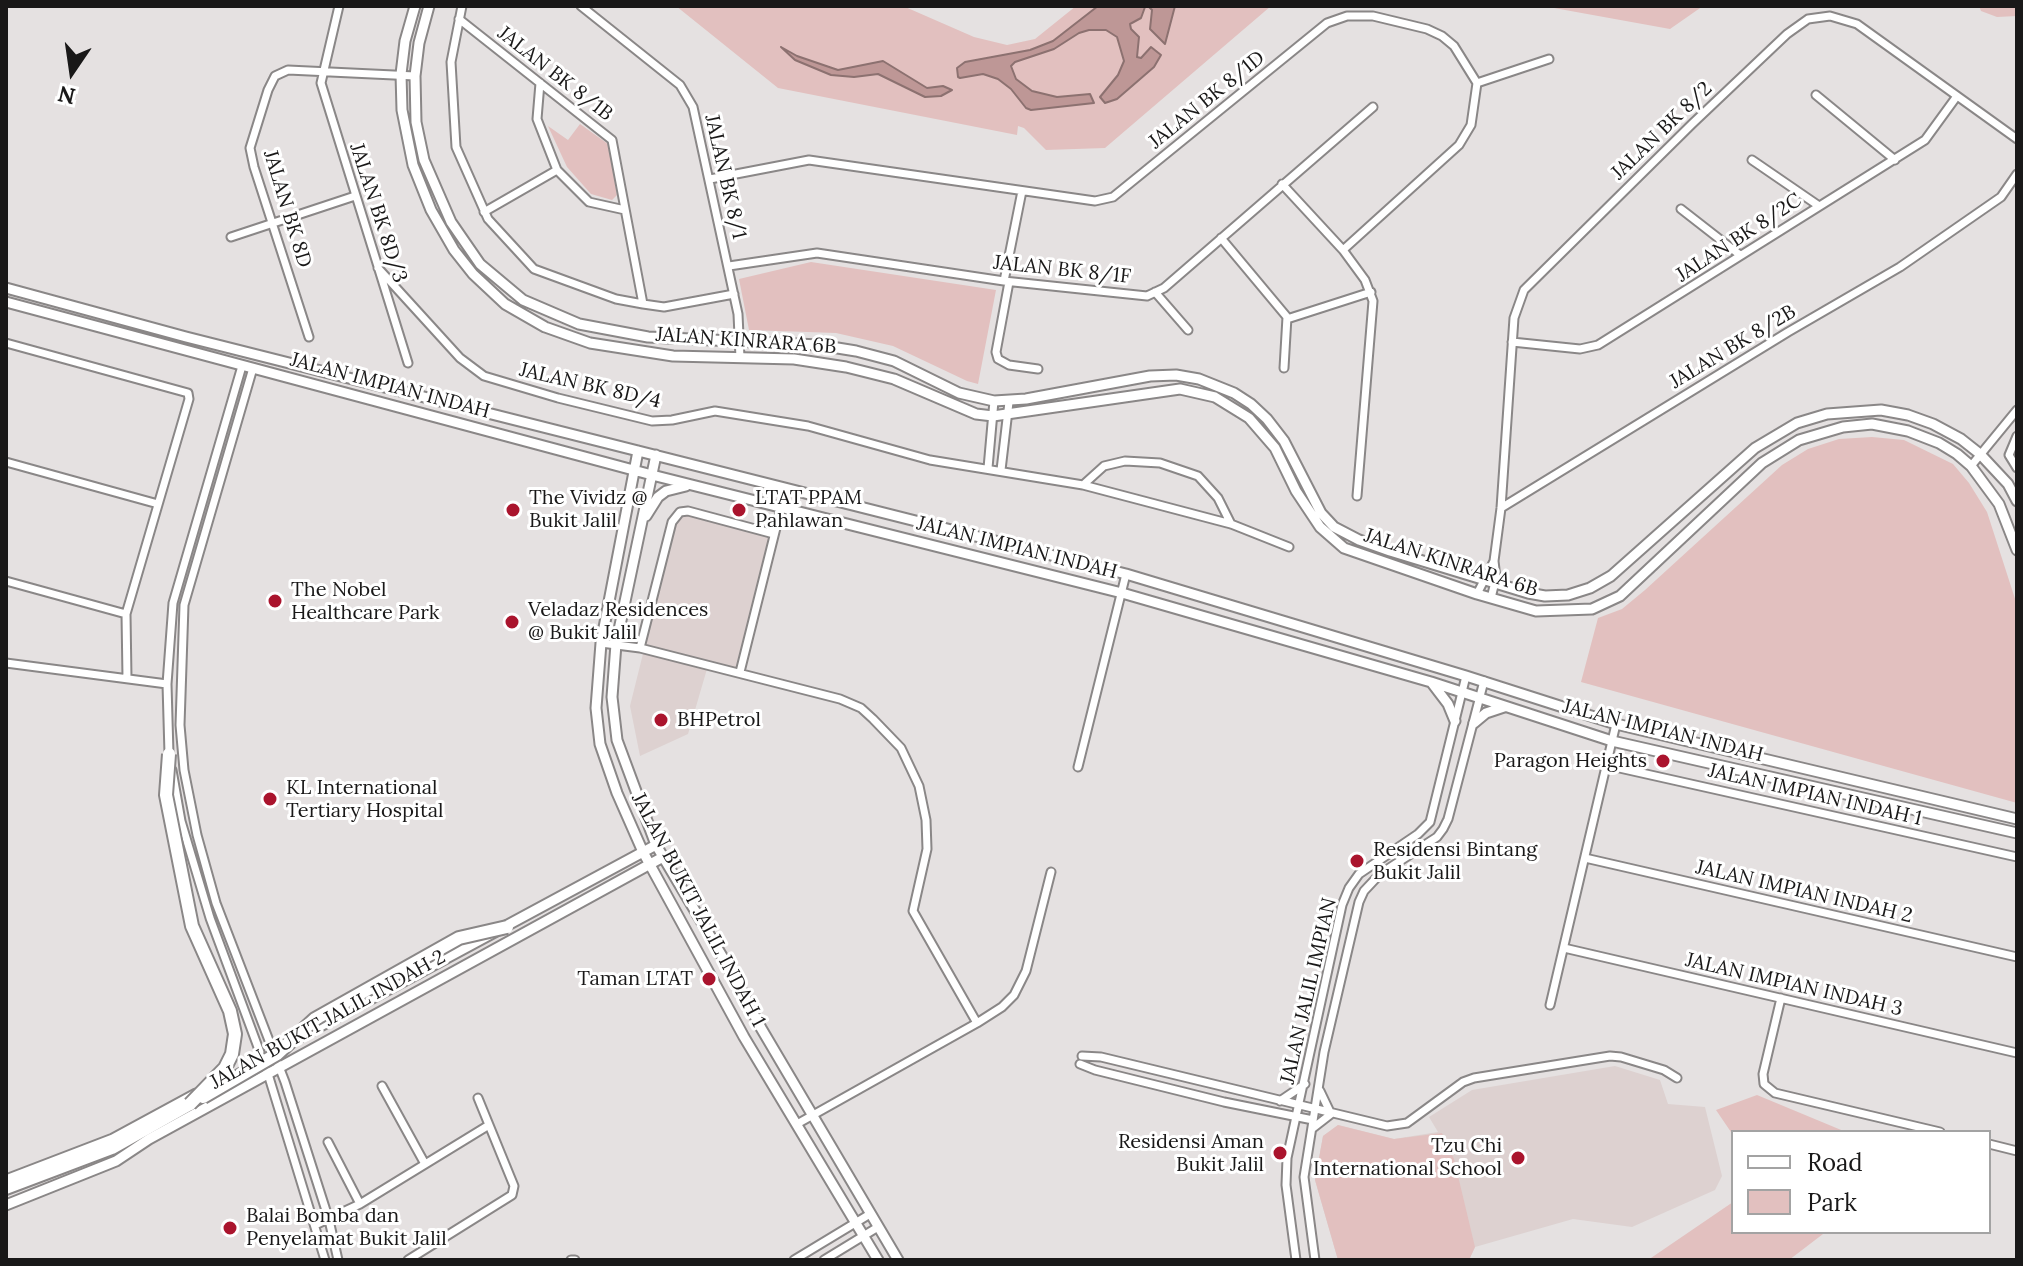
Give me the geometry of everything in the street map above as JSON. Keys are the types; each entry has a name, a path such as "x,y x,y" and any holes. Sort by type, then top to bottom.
{"highway":[{"path":"169,754 166,795 192,926 230,1011 235,1034 232,1054 225,1068 190,1104"},
{"path":"6,1188 112,1148 277,1054 315,1019 459,938 507,927"}],"street":[{"path":"323,72 339,6"},
{"name":"JALAN KINRARA 6B","path":"415,6 405,41 401,74 402,110 407,144 431,210 454,250 473,274 505,304 545,327 590,343 673,356 794,359 846,367 894,379 976,414 993,416 1180,389 1215,397 1249,418 1258,428 1275,448 1296,491 1320,527 1344,548 1536,611 1592,609 1620,596 1762,463 1799,440 1843,427 1872,424 1908,431 1939,443 1971,466 1999,504 2017,550"},
{"name":"JALAN KINRARA 6B","path":"429,6 419,43 415,76 416,122 424,160 451,222 480,264 523,300 579,324 648,337 819,345 856,351 894,361 959,393 994,401 1009,402 1150,376 1176,375 1216,384 1251,404 1267,419 1284,441 1321,513 1334,527 1359,540 1545,596 1568,595 1590,588 1611,576 1755,448 1797,423 1827,414 1881,410 1933,424 1961,439 1980,454 2008,484 2017,501"},
{"path":"462,6 451,62 454,140 484,212 534,269 616,299 664,307 734,294"},
{"name":"JALAN BK 8/1","path":"581,6 680,85 693,107 729,266 740,358"},
{"name":"JALAN BK 8/1D","path":"710,179 809,160 1095,201 1113,197 1327,23 1347,16 1373,16 1427,29 1442,36 1454,46 1477,83"},
{"name":"JALAN BK 8/2","path":"1501,508 1514,318 1524,290 1787,34 1808,19 1830,16 1857,24 2017,139"},
{"name":"JALAN BK 8/1B","path":"459,19 612,140 643,304"},
{"path":"1343,250 1459,145 1471,125 1477,83 1549,59"},
{"name":"JALAN BK 8D","path":"309,337 250,148 268,90 275,76 288,70 401,74"},
{"name":"JALAN BK 8D/3","path":"323,72 321,83 328,110 408,363"},
{"path":"401,74 415,76"},
{"path":"540,83 537,119 557,170 589,202 625,210"},
{"path":"1816,95 1895,160"},
{"name":"JALAN BK 8/2C","path":"1512,342 1580,349 1598,345 1925,140 1957,96"},
{"name":"JALAN BK 8/1F","path":"729,266 817,253 1006,282 1147,296 1164,288 1373,107"},
{"path":"1752,160 1819,206"},
{"path":"484,212 557,170"},
{"name":"JALAN BK 8/2B","path":"1501,508 1900,267 2001,197 2017,174"},
{"path":"1282,184 1343,250 1371,292 1373,309 1357,496"},
{"path":"1022,191 996,352 998,359 1009,365 1038,369"},
{"path":"231,237 355,196"},
{"path":"1681,209 1740,255"},
{"path":"1221,238 1287,319 1284,368"},
{"name":"JALAN BK 8D/4","path":"378,268 460,358 484,376 652,421 715,411 808,426 930,460 1083,485 1231,524 1289,547"},
{"name":"JALAN IMPIAN INDAH","path":"6,288 186,337 1126,574 1484,681 1616,724 2017,819"},
{"path":"1155,292 1188,330"},
{"path":"1287,319 1371,292"},
{"name":"JALAN IMPIAN INDAH","path":"6,302 634,471 1122,593 1431,682 1612,741 2017,833"},
{"path":"6,343 188,393 189,399 126,614 127,678"},
{"path":"242,366 173,603 167,684 169,754 181,821 210,918 268,1074 325,1260"},
{"path":"253,368 184,605 180,725 184,770 197,835 216,903 279,1069 329,1220 338,1260"},
{"path":"988,468 994,401"},
{"path":"1001,470 1009,402"},
{"path":"1971,466 2017,410"},
{"path":"2017,436 2009,455 2017,468"},
{"name":"JALAN BUKIT JALIL INDAH 1","path":"638,451 601,643 596,708 600,744 643,852 744,1037 878,1260"},
{"name":"JALAN BUKIT JALIL INDAH 1","path":"656,455 616,644 612,697 617,740 656,845 898,1260"},
{"path":"1083,485 1104,466 1125,461 1160,463 1198,476 1218,498 1231,524"},
{"path":"6,462 158,504"},
{"path":"640,524 658,497 674,488 690,485"},
{"path":"740,672 781,508"},
{"path":"1491,598 1501,508"},
{"path":"640,648 672,522 680,512 688,511 774,534"},
{"path":"1477,594 1494,561"},
{"path":"1078,767 1126,574"},
{"path":"6,581 126,614"},
{"path":"601,643 640,648 840,699 861,708 901,748 919,786 926,820 927,849 913,911 977,1023"},
{"path":"6,663 167,684"},
{"name":"JALAN JALIL IMPIAN","path":"1296,1260 1286,1185 1287,1158 1342,905 1359,874 1418,834 1430,822 1466,676"},
{"name":"JALAN JALIL IMPIAN","path":"1315,1260 1304,1177 1324,1052 1364,891 1380,874 1437,837 1443,829 1484,681"},
{"path":"1431,682 1448,704 1455,721"},
{"path":"1474,723 1486,713 1504,707"},
{"path":"1550,1005 1616,724"},
{"name":"JALAN IMPIAN INDAH 1","path":"1606,765 2017,857"},
{"name":"JALAN BUKIT JALIL INDAH 2","path":"6,1180 113,1139 656,845"},
{"name":"JALAN BUKIT JALIL INDAH 2","path":"6,1205 116,1161 149,1139 663,857"},
{"name":"JALAN IMPIAN INDAH 2","path":"1585,858 2017,957"},
{"path":"797,1124 1002,1007 1021,984 1051,872"},
{"name":"JALAN IMPIAN INDAH 3","path":"1564,948 2017,1053"},
{"path":"1781,998 1763,1074 1764,1084 1775,1093 1932,1130"},
{"path":"744,1037 761,1028"},
{"path":"1313,1120 1101,1071 1081,1060 1104,1058 1387,1126 1407,1123 1463,1082 1610,1056 1664,1070 1677,1078"},
{"path":"1101,1071 1104,1058"},
{"path":"1280,1101 1305,1084"},
{"path":"382,1086 425,1164"},
{"path":"1319,1087 1331,1114"},
{"path":"408,1260 512,1195 514,1186 478,1098"},
{"path":"1280,1113 1293,1133"},
{"path":"1312,1130 1331,1114"},
{"path":"315,1225 360,1204 489,1125"},
{"path":"328,1142 360,1204"},
{"path":"1991,1144 2017,1151"},
{"path":"305,1191 318,1188"},
{"path":"794,1260 870,1214"},
{"path":"824,1260 878,1227"}],"shaded area":[{"path":"1098,6 1175,6 1165,44 1150,29 1152,10 1149,7 1145,7 1141,18 1130,24 1139,37 1137,57 1141,58 1151,47 1161,55 1154,67 1117,99 1105,103 1100,97 1118,75 1124,61 1117,37 1106,30 1079,33 1054,49 1011,66 1016,79 1032,91 1057,97 1090,94 1094,103 1031,110 998,79 983,74 958,77 957,68 965,62 1030,50 1053,41"},
{"path":"781,47 838,70 883,61 927,88 943,86 952,90 941,96 925,97 878,74 854,77 831,75 795,60"},
{"path":"689,515 770,536 737,668 709,662 688,734 640,756 630,706 675,525 681,516"},
{"name":"Tzu Chi International School","path":"1615,1066 1660,1080 1668,1104 1705,1107 1722,1176 1715,1190 1632,1227 1573,1219 1475,1247 1469,1260 1338,1260 1315,1180 1323,1136 1338,1125 1394,1139 1438,1132 1429,1117 1472,1090"}],"green space":[{"path":"676,6 903,6 974,37 1007,45 1035,39 1076,6 1271,6 1105,148 1046,150 1018,126 1017,135 778,88"},
{"path":"1543,6 1703,6 1670,29"},
{"path":"1979,6 2017,6 2017,16 1997,17 1981,11"},
{"path":"580,124 608,144 617,195 612,200 591,194 567,167 548,126 568,140"},
{"path":"811,262 996,290 978,384 893,346 836,333 749,330 739,279"},
{"path":"1872,437 1904,440 1953,464 1987,512 2017,605 2017,803 1581,682 1598,618 1622,609 1645,590 1782,465 1808,449 1839,439"},
{"path":"1757,1095 1841,1130 1731,1132 1716,1110"},
{"path":"1338,1125 1394,1139 1442,1133 1454,1159 1475,1247 1469,1260 1338,1260 1315,1180 1323,1136"},
{"path":"1731,1203 1731,1234 1823,1234 1789,1260 1648,1260"}],"place":[{"name":"The Vividz @ Bukit Jalil","path":"513,510"},
{"name":"LTAT PPAM Pahlawan","path":"739,510"},
{"name":"The Nobel Healthcare Park","path":"275,601"},
{"name":"Veladaz Residences @ Bukit Jalil","path":"512,622"},
{"name":"BHPetrol","path":"661,720"},
{"name":"Paragon Heights","path":"1663,761"},
{"name":"KL International Tertiary Hospital","path":"270,799"},
{"name":"Residensi Bintang Bukit Jalil","path":"1357,861"},
{"name":"Taman LTAT","path":"709,979"},
{"name":"Residensi Aman Bukit Jalil","path":"1280,1153"},
{"name":"Tzu Chi International School","path":"1518,1158"},
{"name":"Balai Bomba dan Penyelamat Bukit Jalil","path":"230,1228"}]}
